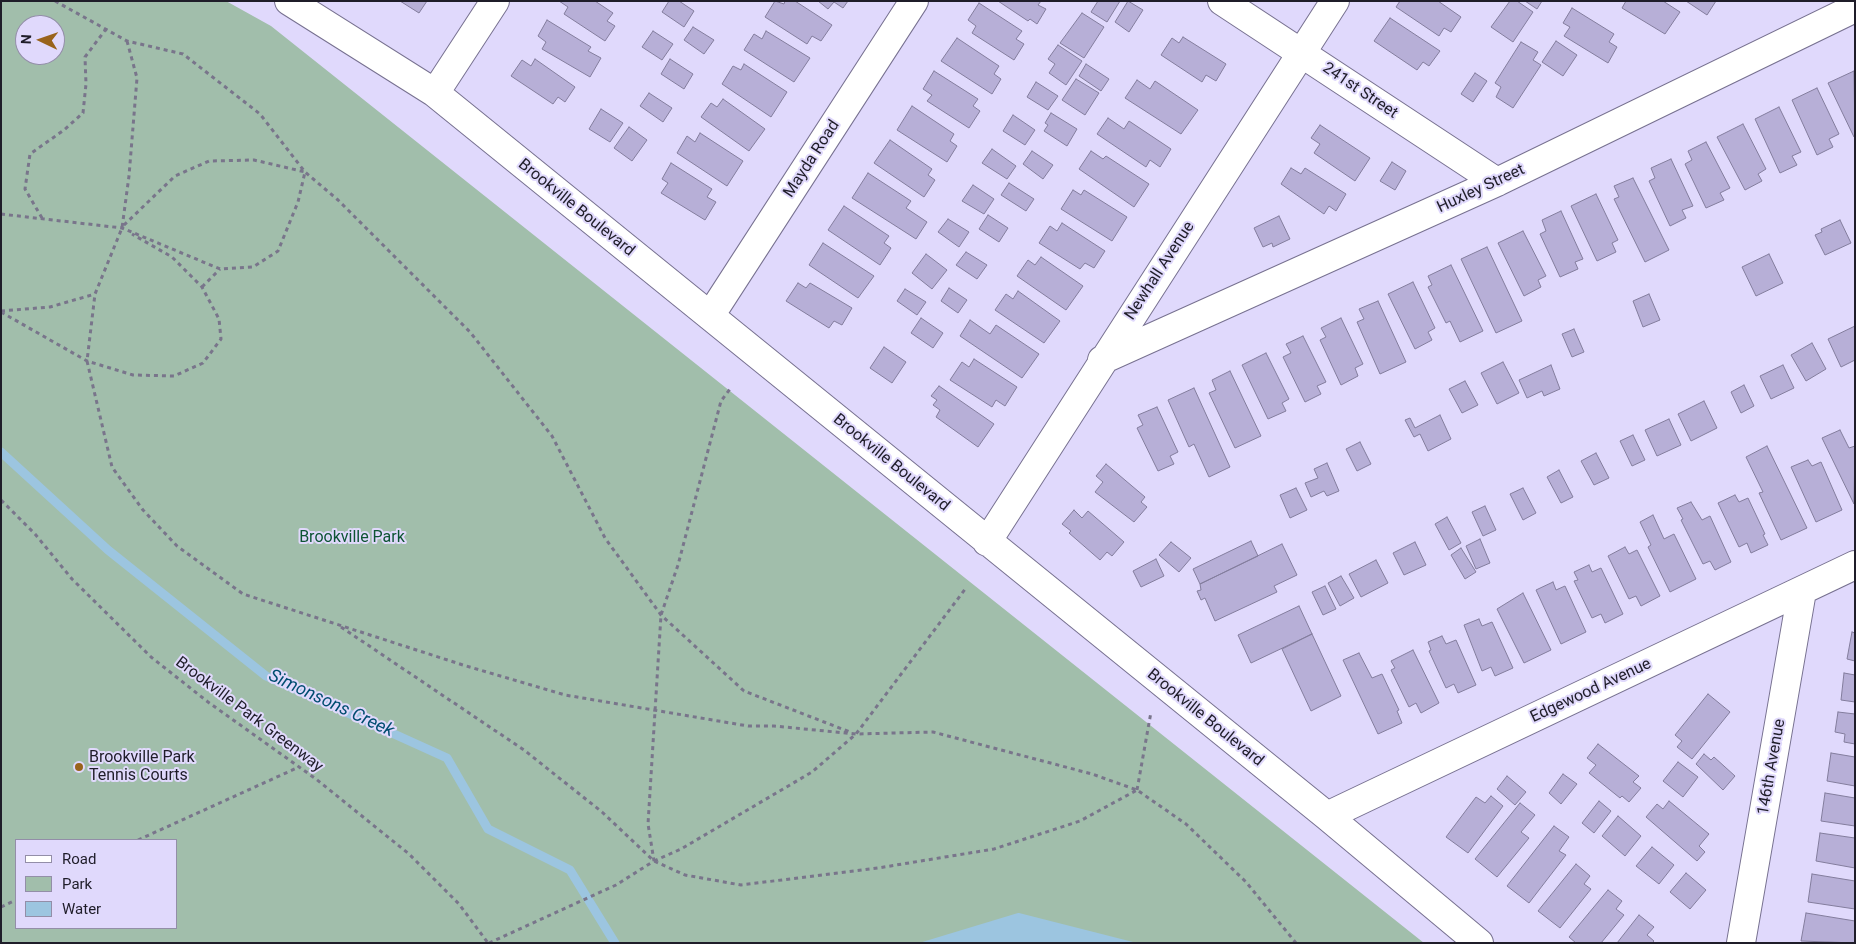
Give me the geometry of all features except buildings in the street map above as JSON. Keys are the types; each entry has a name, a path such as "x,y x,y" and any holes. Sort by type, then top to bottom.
{"street":[{"name":"Brookville Boulevard","path":"289,1 435,93 1327,816 1479,943"},
{"path":"435,93 495,1"},
{"name":"Mayda Road","path":"710,316 914,1"},
{"name":"241st Street","path":"1222,1 1497,182"},
{"name":"Newhall Avenue","path":"988,542 1102,360 1335,1"},
{"name":"Huxley Street","path":"1102,360 1497,182 1855,8"},
{"name":"Edgewood Avenue","path":"1327,816 1855,565"},
{"name":"146th Avenue","path":"1742,943 1802,591"}],"path":[{"path":"55,1 127,42 183,54 260,114 304,172 345,207 470,332 552,436 605,538 661,615 744,691 856,734"},
{"path":"42,219 25,189 30,154 64,130 83,113 86,84 84,57 106,29"},
{"path":"127,42 137,78 129,176 122,228 95,294 87,361 112,467 143,510 170,539 243,594 463,665 566,695 748,726 774,726 856,734 933,732 1092,774 1137,790 1186,824 1246,882 1296,943"},
{"path":"122,228 175,176 209,161 254,160 304,172"},
{"path":"1,214 122,228 220,268 253,267 278,251 298,202 304,172"},
{"path":"1,312 87,361 133,375 174,376 203,363 221,339 219,319 202,287 172,257 122,228"},
{"path":"202,287 220,268"},
{"path":"1,312 50,307 95,294"},
{"path":"654,861 648,824 661,615 678,565 721,401 730,389"},
{"name":"Brookville Park Greenway","path":"1,500 35,534 72,579 152,657 208,702 298,767 409,854 459,904 488,943"},
{"path":"488,943 616,885 654,861 698,839 812,772 856,734 966,588"},
{"path":"336,623 524,750 602,812 654,861 685,874 742,885 878,868 994,849 1080,821 1137,790"},
{"path":"1137,790 1157,678"},
{"path":"140,839 298,767"},
{"path":"1,907 15,900"}],"green space":[{"name":"Brookville Park","path":"1,1 226,1 271,26 1424,943 1,943"}],"water":[{"path":"1019,913 1137,943 919,943"}],"waterway":[{"name":"Simonsons Creek","path":"1,452 108,550 266,676 447,758 488,829 570,870 615,943"}],"place":[{"name":"Brookville Park Tennis Courts","path":"79,767"}]}
